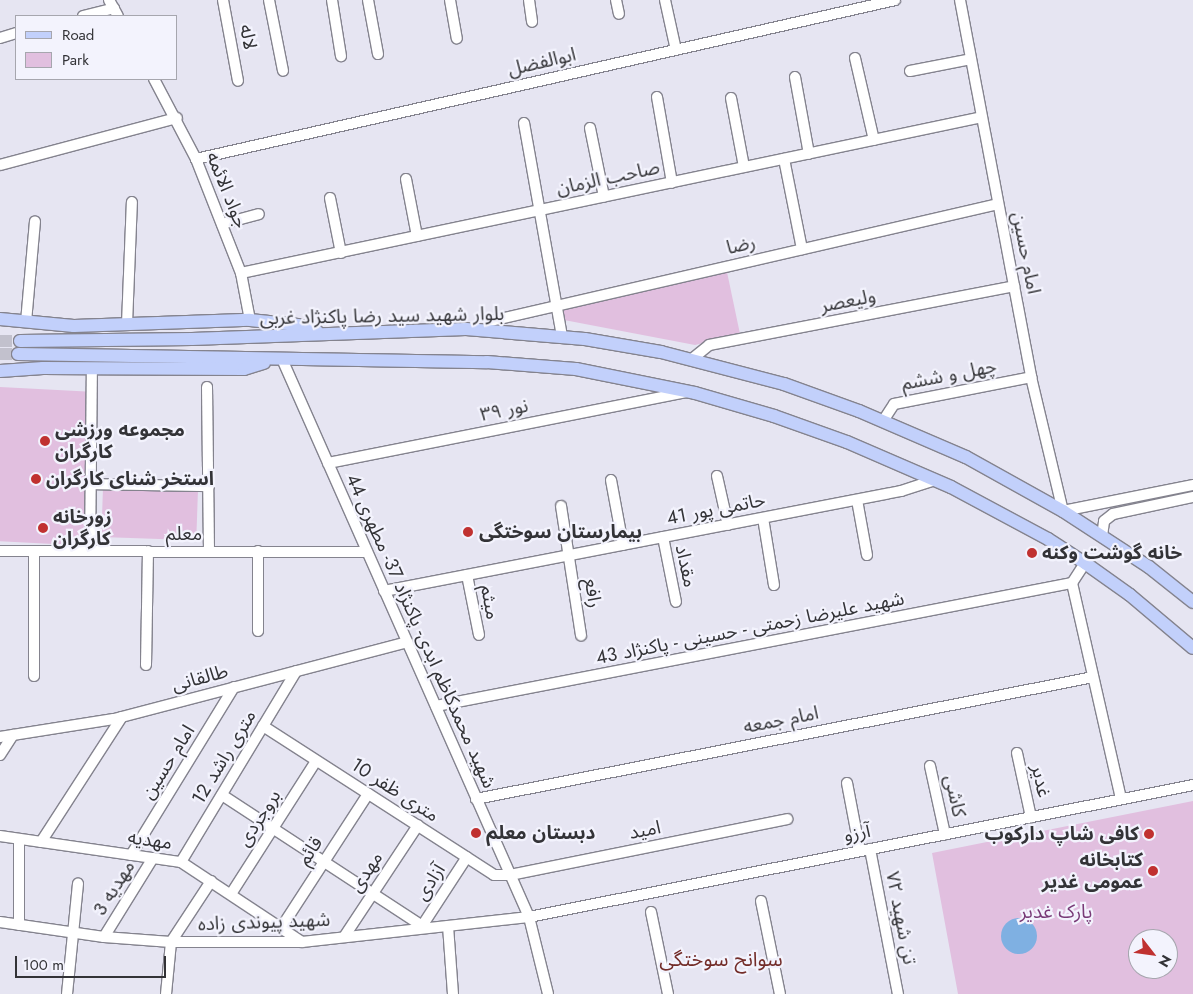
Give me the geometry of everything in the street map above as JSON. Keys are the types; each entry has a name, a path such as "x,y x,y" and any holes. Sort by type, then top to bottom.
{"main road":[{"path":"3,323 26,322 74,326 250,320 298,325 322,333"},
{"name":"بلوار شهید سید رضا پاکنژاد غربی","path":"282,359 19,347 322,333 466,330 562,337 692,360 784,384 883,421 966,457 1063,511 1149,567 1193,602"},
{"path":"1,368 244,368 282,359 478,362 576,369 688,391 774,416 847,442 935,480 1048,539 1130,595 1193,648"}],"street":[{"name":"لاله","path":"223,0 238,81"},
{"path":"269,0 283,71"},
{"path":"332,0 341,56"},
{"path":"368,0 378,54"},
{"path":"450,0 457,38"},
{"path":"529,0 532,22"},
{"path":"616,0 619,14"},
{"path":"665,0 676,50"},
{"name":"ابوالفضل","path":"196,159 895,0"},
{"name":"امام حسین","path":"960,0 1031,377 1063,511"},
{"path":"87,15 114,8"},
{"path":"0,38 15,33"},
{"path":"855,58 874,140"},
{"path":"910,71 971,59"},
{"path":"795,77 809,154"},
{"name":"جواد الائمه","path":"155,80 177,118 222,224 241,273 250,320"},
{"path":"657,97 672,183"},
{"path":"731,98 744,167"},
{"name":"صاحب الزمان","path":"241,273 982,117"},
{"path":"0,165 177,118"},
{"path":"524,123 562,337"},
{"path":"590,128 604,197"},
{"path":"784,159 802,249"},
{"path":"406,179 417,236"},
{"path":"330,198 341,253"},
{"path":"127,324 132,202"},
{"name":"رضا","path":"491,321 557,304 998,204"},
{"path":"222,224 259,214"},
{"path":"26,322 35,221"},
{"name":"ولیعصر","path":"692,360 709,346 1014,286"},
{"name":"شهید محمدکاظم ابدی- پاکنژاد 37- مطهری 44","path":"282,359 529,917"},
{"path":"90,551 92,368"},
{"name":"چهل و ششم","path":"883,421 894,404 1031,377"},
{"path":"207,387 209,551"},
{"name":"نور ۳۹","path":"328,463 688,391"},
{"path":"717,476 728,525"},
{"path":"611,480 623,545"},
{"name":"حاتمی پور 41","path":"384,591 857,500 901,491 935,480"},
{"path":"91,484 209,486"},
{"path":"1063,511 1193,485"},
{"path":"1102,536 1104,521 1113,514 1193,497"},
{"path":"857,500 867,554"},
{"name":"رافع","path":"560,506 581,635"},
{"path":"763,518 774,585"},
{"name":"مقداد","path":"663,537 676,602"},
{"name":"معلم","path":"0,551 367,552"},
{"path":"34,551 34,676"},
{"path":"146,664 148,551"},
{"path":"258,551 258,631"},
{"path":"1085,564 1072,583 1121,799"},
{"name":"میثم","path":"467,575 479,636"},
{"name":"شهید علیرضا زحمتی - حسینی - پاکنژاد 43","path":"436,706 1072,583"},
{"name":"طالقانی","path":"0,737 122,717 407,642"},
{"name":"12 متری راشد","path":"182,862 296,671"},
{"name":"امام جمعه","path":"476,799 1093,677"},
{"name":"امام حسین","path":"130,854 234,687"},
{"path":"41,842 122,717"},
{"name":"10 متری ظفر","path":"262,726 494,875 510,875"},
{"path":"0,755 12,735"},
{"name":"غدیر","path":"1017,753 1030,817"},
{"name":"بروجردی","path":"231,894 316,760"},
{"name":"کاشی","path":"930,766 945,834"},
{"name":"۷۲ تن شهید","path":"847,782 865,850 898,994"},
{"name":"آرزو","path":"529,917 1193,784"},
{"name":"قائم","path":"281,928 368,794"},
{"path":"222,795 423,927"},
{"name":"امید","path":"510,875 786,819"},
{"name":"مهدی","path":"344,937 418,825"},
{"name":"مهدیه","path":"0,836 182,862 302,942"},
{"path":"18,925 19,839"},
{"name":"آزادی","path":"423,927 467,857"},
{"name":"مهدیه 3","path":"104,937 153,858"},
{"path":"166,994 171,942 211,881"},
{"path":"67,994 71,933 78,884"},
{"path":"761,901 780,994"},
{"path":"651,912 668,994"},
{"path":"529,917 548,994"},
{"name":"شهید پیوندی زاده","path":"0,922 104,937 171,942 302,942 423,927 529,917"},
{"path":"448,926 453,994"}],"green space":[{"path":"727,272 740,334 695,345 564,320 563,309"},
{"name":"مجموعه ورزشی کارگران","path":"0,387 91,392 83,546 0,541"},
{"path":"103,488 198,491 196,540 101,537"},
{"name":"پارک غدیر","path":"1193,801 1193,994 958,994 932,853"}],"water":[{"path":"1019,918 1032,923 1037,936 1032,949 1019,954 1006,949 1001,936 1006,923"}],"tunnel":[{"path":"0,341 20,341"},
{"path":"0,354 18,354"}],"place":[{"name":"مجموعه ورزشی کارگران","path":"45,441"},
{"name":"استخر شنای کارگران","path":"36,479"},
{"name":"زورخانه کارگران","path":"43,528"},
{"name":"بیمارستان سوختگی","path":"468,532"},
{"name":"خانه گوشت وکنه","path":"1032,553"},
{"name":"دبستان معلم","path":"476,833"},
{"name":"کافی شاپ دارکوب","path":"1149,834"},
{"name":"کتابخانه عمومی غدیر","path":"1153,871"}],"district":[{"name":"سوانح سوختگی","path":"721,959"}]}
